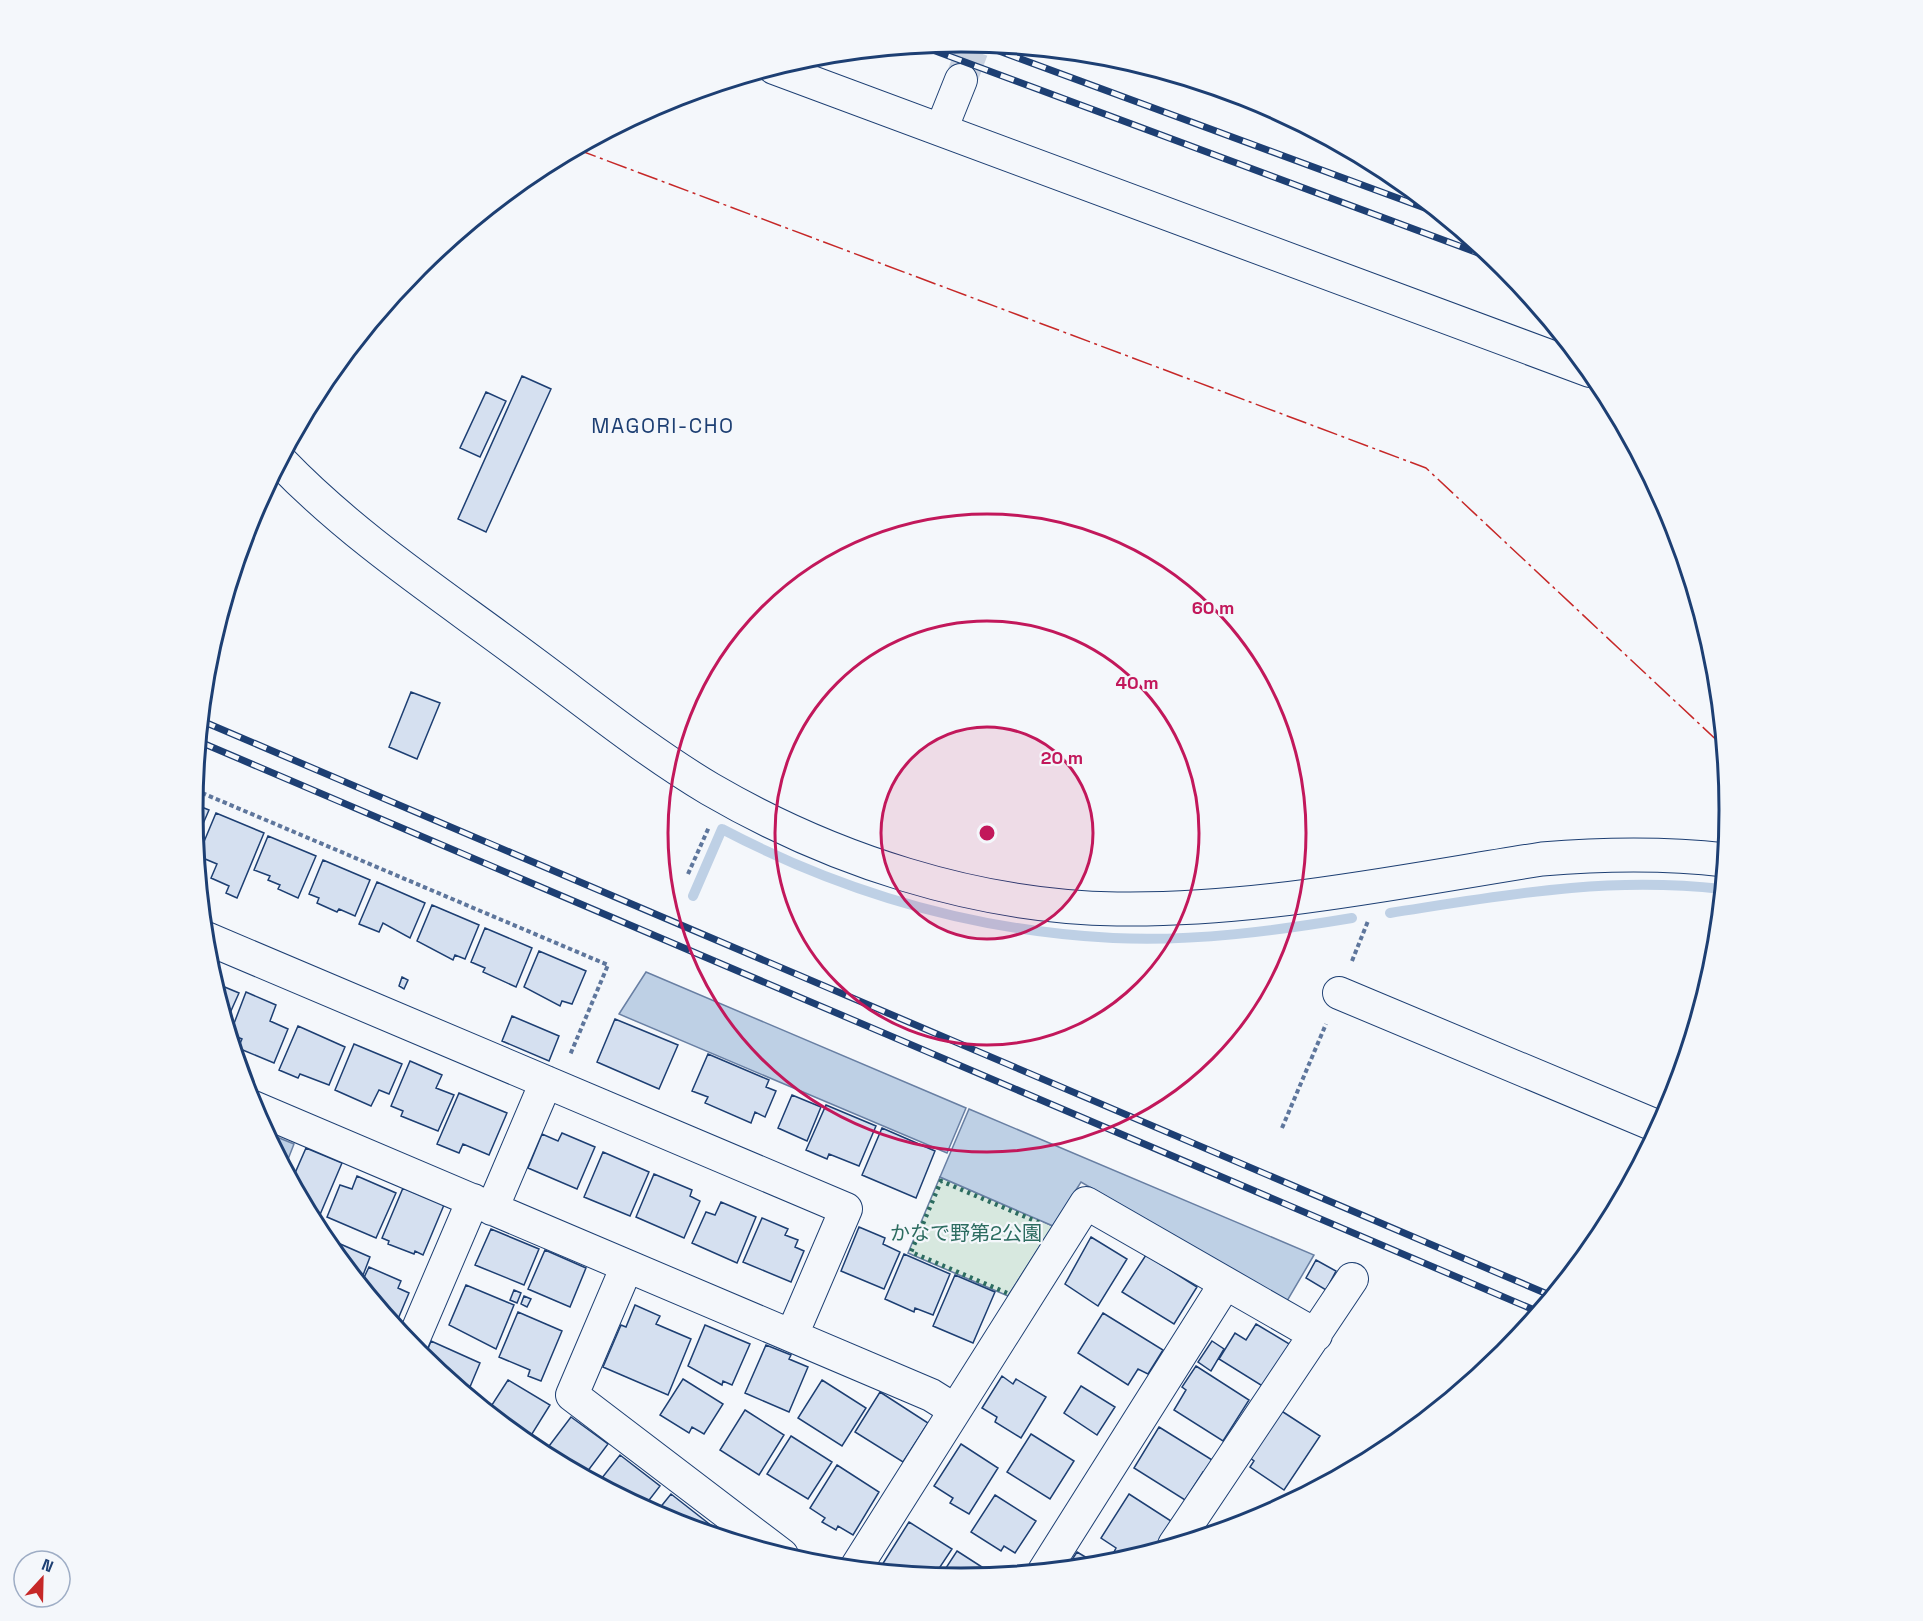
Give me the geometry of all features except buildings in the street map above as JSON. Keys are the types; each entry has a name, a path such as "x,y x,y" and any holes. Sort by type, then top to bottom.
{"street":[{"path":"787,73 1575,365"},
{"path":"940,130 961,81"},
{"path":"286,467 339,515 391,557 664,760 725,797 804,837 905,873 1009,898 1115,909 1257,903 1542,859 1590,855 1685,855 1718,859"},
{"path":"215,942 846,1209 792,1335"},
{"path":"1339,993 1651,1124"},
{"path":"416,1335 482,1204 551,1084"},
{"path":"266,1113 931,1395 955,1410"},
{"path":"860,1561 1086,1203 1316,1335"},
{"path":"627,1266 572,1395 767,1543"},
{"path":"1180,1536 1352,1279"},
{"path":"1049,1563 1225,1284"}],"path":[{"path":"204,794 608,964 551,1084"},
{"path":"688,874 725,797"}],"green space":[{"name":"かなで野第2公園","path":"940,1177 1053,1226 1008,1296 908,1253"}],"water":[{"path":"646,972 966,1108 947,1153 619,1014"},
{"path":"969,1109 1314,1255 1287,1301 1081,1182 1053,1226 940,1177"},
{"path":"278,1137 294,1144 288,1158"}],"waterway":[{"path":"693,896 722,829 768,852 863,890 912,905 1011,927 1062,934 1143,939 1203,937 1263,931 1352,918"},
{"path":"1390,913 1555,889 1637,885 1715,889"}],"tunnel":[{"path":"961,80 971,52"}],"railway":[{"path":"940,53 1471,250"},
{"path":"1007,54 1418,206"},
{"path":"209,724 1545,1293"},
{"path":"207,745 1532,1309"}],"hedge":[{"path":"1007,1293 911,1252 941,1181 1040,1223 1031,1238"}],"power":[{"path":"585,152 1426,468 1716,739"}],"district":[{"name":"MAGORI-CHO","path":"663,425"}]}
